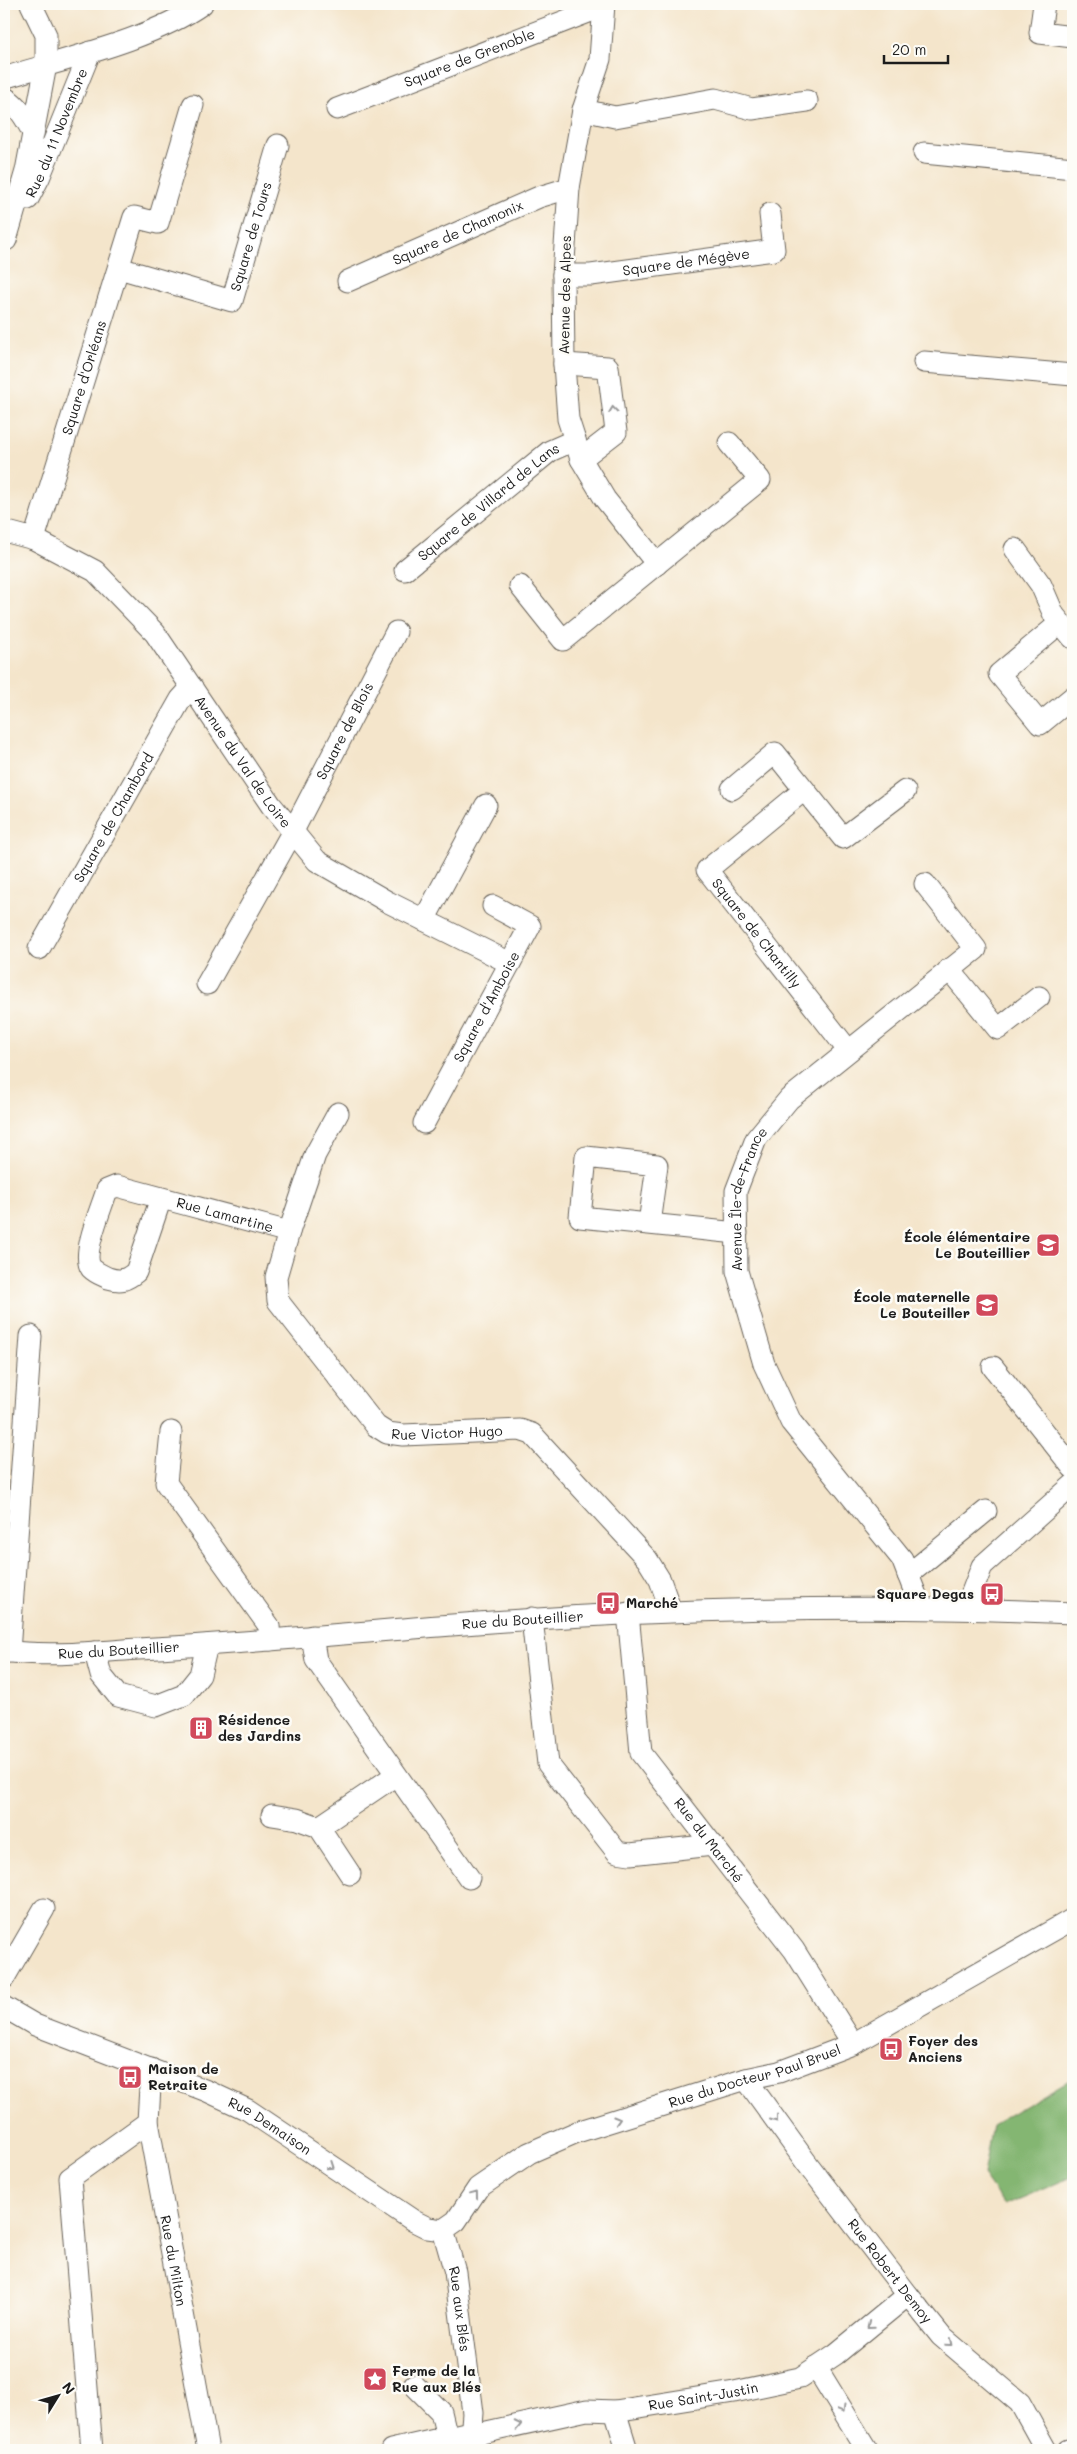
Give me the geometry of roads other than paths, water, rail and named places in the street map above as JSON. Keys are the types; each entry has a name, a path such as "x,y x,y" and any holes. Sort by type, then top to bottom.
{"street":[{"name":"Rue du 11 Novembre","path":"5,243 26,171 46,65 46,35 31,4"},
{"path":"4,78 90,52 146,32 174,20 202,4"},
{"path":"1044,4 1040,33 1073,37"},
{"name":"Square de Grenoble","path":"337,109 604,5"},
{"name":"Avenue des Alpes","path":"604,5 600,59 583,110 569,188 562,275 564,364 568,418 578,450 605,499 657,564"},
{"name":"Rue du 11 Novembre","path":"5,243 39,178 90,52"},
{"path":"4,97 12,101 33,133"},
{"path":"583,110 615,117 715,99 752,109 807,101"},
{"name":"Square d'Orléans","path":"34,539 136,210 156,231 192,104"},
{"name":"Square de Tours","path":"119,268 232,301 278,145"},
{"path":"924,153 1073,168"},
{"name":"Square de Chamonix","path":"348,280 539,197 569,188"},
{"name":"Square de Mégève","path":"562,275 590,275 774,250 770,214"},
{"path":"924,362 1073,375"},
{"name":"Square de Villard de Lans","path":"405,570 550,451 578,450 616,432 608,367 564,364"},
{"path":"520,586 563,640 760,480 729,443"},
{"name":"Avenue du Val de Loire","path":"4,531 34,539 95,571 155,633 271,805 317,861 424,920 510,963"},
{"path":"1015,550 1041,586 1054,616 1067,630 999,674 1040,724 1073,697"},
{"name":"Square de Blois","path":"206,984 293,832 396,632"},
{"name":"Square de Chambord","path":"39,949 181,699 192,687"},
{"path":"732,789 775,753 843,838 906,790"},
{"name":"Square de Chantilly","path":"804,790 707,870 848,1050"},
{"path":"424,920 486,805"},
{"name":"Avenue Île-de-France","path":"921,1608 902,1558 791,1422 764,1364 737,1271 736,1191 756,1139 788,1099 976,949 925,884"},
{"name":"Square d'Amboise","path":"424,1123 530,926 493,906"},
{"path":"950,969 998,1029 1039,997"},
{"name":"Rue Victor Hugo","path":"338,1113 315,1155 289,1232 276,1277 278,1300 376,1426 387,1433 402,1435 520,1430 532,1434 647,1559 660,1580 671,1610"},
{"name":"Rue Lamartine","path":"161,1198 136,1272 119,1282 99,1274 91,1267 86,1255 108,1190 117,1186 289,1232"},
{"path":"649,1224 736,1233"},
{"path":"7,1652 30,1336"},
{"path":"993,1367 1073,1468"},
{"path":"172,1432 166,1483 268,1626 270,1640"},
{"path":"966,1608 982,1566 1073,1485"},
{"path":"908,1575 986,1511"},
{"name":"Rue du Bouteillier","path":"7,1652 60,1654 207,1645 532,1618 671,1610 966,1608 1073,1612"},
{"name":"Rue du Marché","path":"628,1613 641,1752 794,1950 853,2044"},
{"path":"532,1618 548,1764 611,1845 617,1852 630,1854 713,1845"},
{"path":"312,1636 316,1660 469,1878"},
{"path":"95,1652 101,1676 118,1696 156,1706 184,1695 200,1675 207,1645"},
{"path":"319,1827 396,1774"},
{"path":"272,1815 297,1819 319,1827 350,1874"},
{"path":"4,1978 44,1909"},
{"name":"Rue du Docteur Paul Bruel","path":"443,2230 456,2221 478,2188 529,2153 577,2132 746,2079 779,2072 853,2044 1073,1920"},
{"name":"Rue Demaison","path":"4,2007 35,2025 207,2090 248,2110 414,2221 428,2228 443,2230"},
{"name":"Rue du Milton","path":"150,2069 148,2122 208,2450"},
{"name":"Rue Robert Demoy","path":"746,2079 908,2295 942,2336 1020,2403 1046,2450"},
{"path":"92,2450 70,2178 148,2122"},
{"name":"Rue aux Blés","path":"443,2230 456,2272 473,2413 470,2441"},
{"name":"Rue Saint-Justin","path":"470,2441 482,2433 587,2410 615,2412 734,2392 800,2378 908,2295"},
{"path":"816,2367 867,2450"},
{"path":"414,2385 440,2412 447,2437"},
{"path":"615,2412 627,2450"},
{"path":"391,2450 447,2437 470,2441"},
{"path":"1068,2450 1073,2449"}],"place":[{"name":"École élémentaire Le Bouteillier","path":"1048,1245"},
{"name":"École maternelle Le Bouteiller","path":"987,1305"},
{"name":"Square Degas","path":"992,1594"},
{"name":"Marché","path":"608,1603"},
{"name":"Résidence des Jardins","path":"201,1728"},
{"name":"Foyer des Anciens","path":"891,2049"},
{"name":"Maison de Retraite","path":"130,2077"},
{"name":"Ferme de la Rue aux Blés","path":"375,2379"}]}
